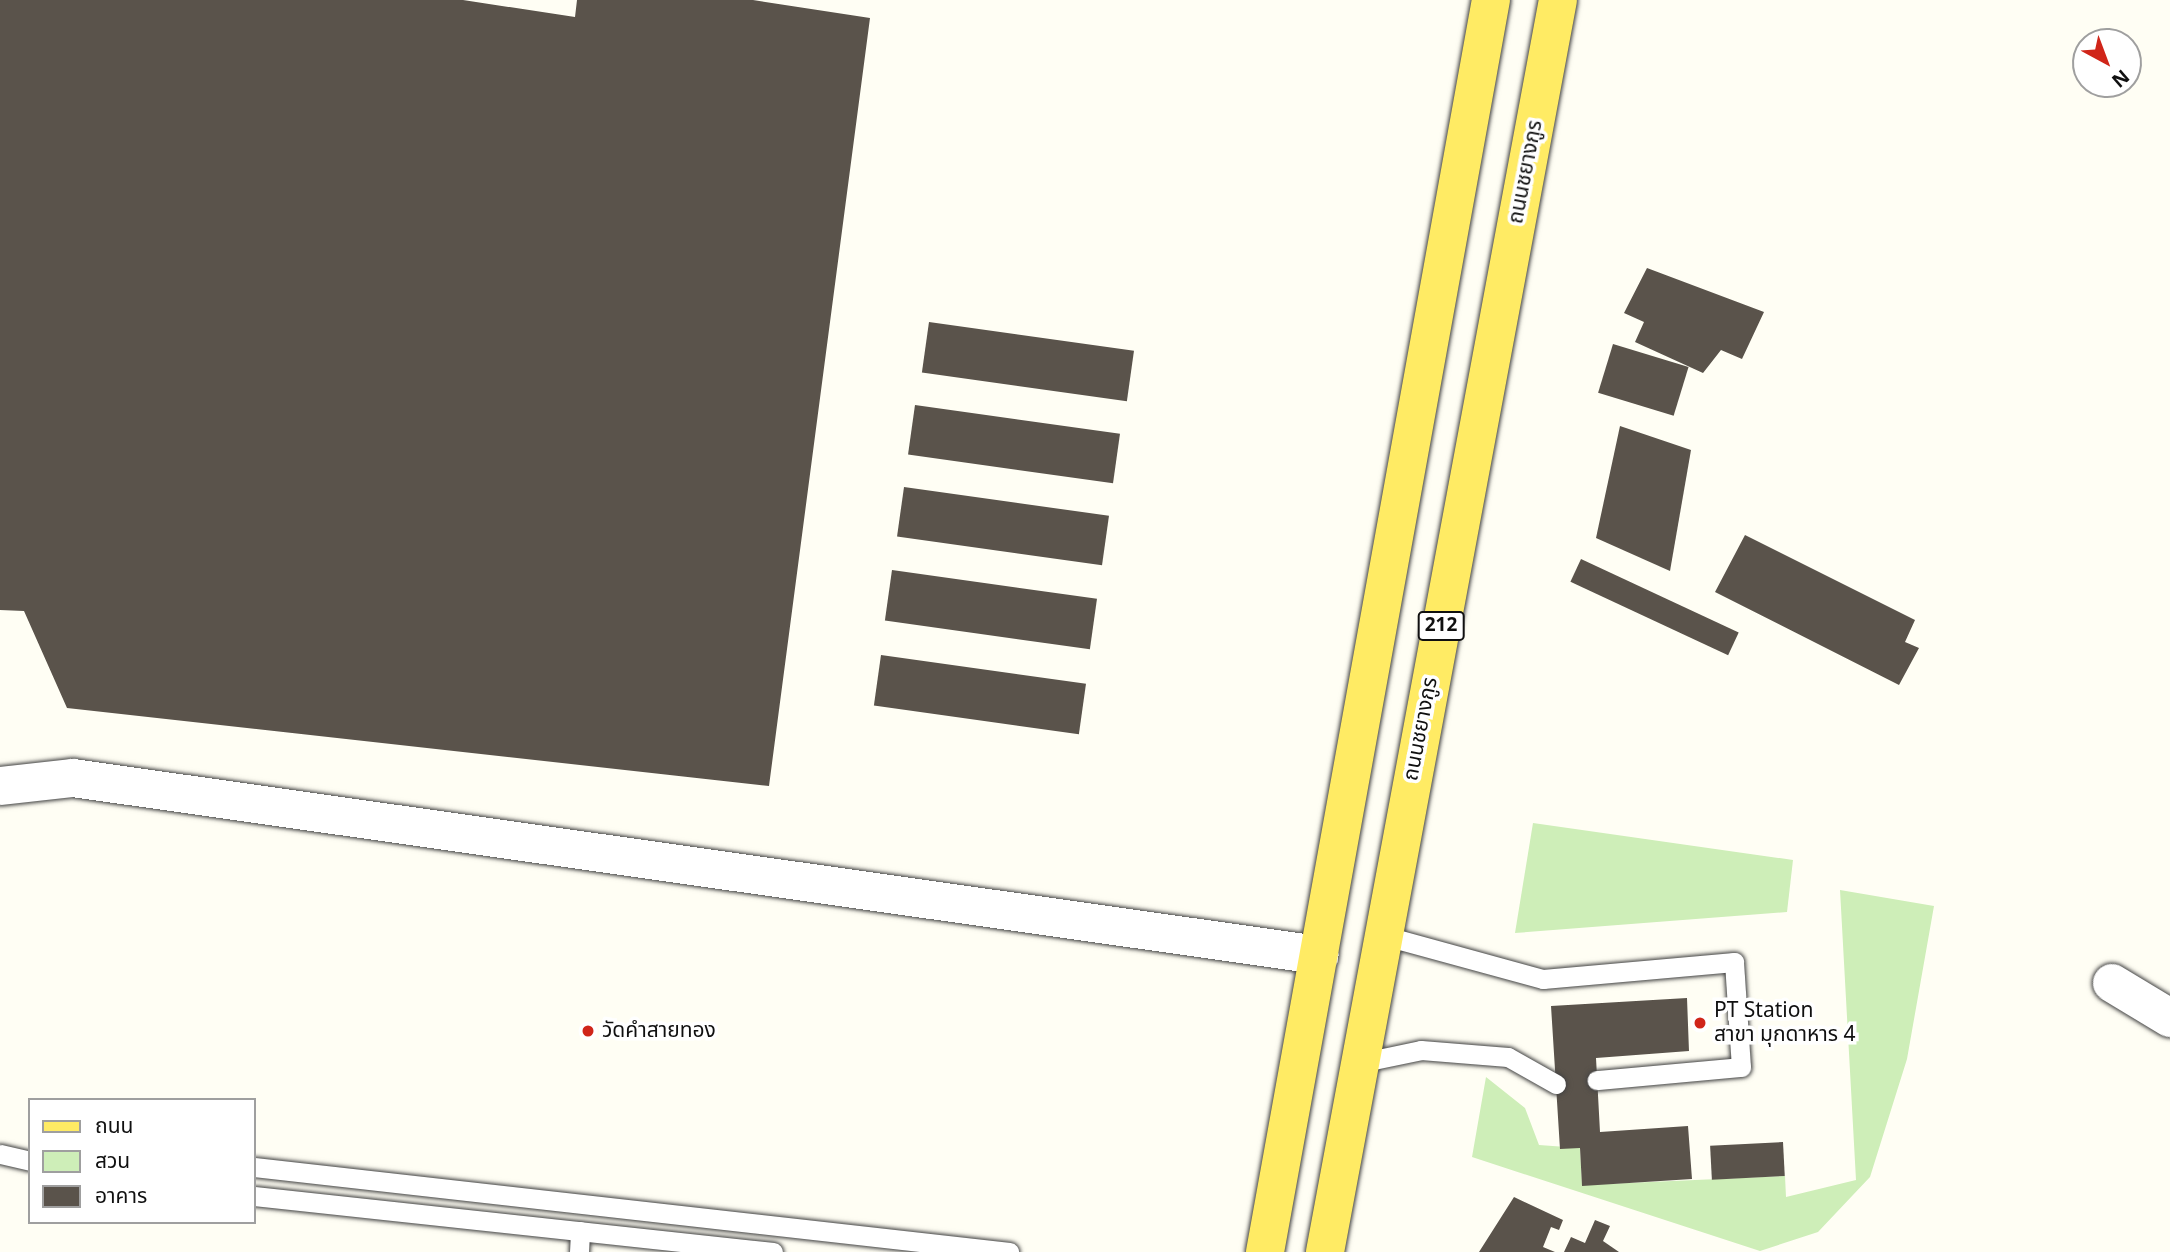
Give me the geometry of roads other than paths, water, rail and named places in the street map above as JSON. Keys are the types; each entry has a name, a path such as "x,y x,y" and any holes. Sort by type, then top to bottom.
{"main road":[{"path":"1265,1252 1491,0"},
{"name":"ถนนชยางกูร","path":"1329,1251 1382,935 1558,0"}],"street":[{"path":"0,786 73,778 1318,955"},
{"path":"2112,984 2170,1018"}],"lane":[{"path":"1382,935 1543,979 1734,962 1741,1067 1597,1080"},
{"path":"1359,1063 1421,1050 1508,1057 1556,1084"},
{"path":"1,1154 28,1153"},
{"path":"1,1154 28,1161"},
{"path":"256,1167 1009,1252"},
{"path":"256,1196 733,1250 773,1252"},
{"path":"733,1250 734,1221"},
{"path":"579,1252 580,1231"}],"place":[{"name":"PT Station สาขา มุกดาหาร 4","path":"1700,1023"},
{"name":"วัดคำสายทอง","path":"588,1031"}]}
